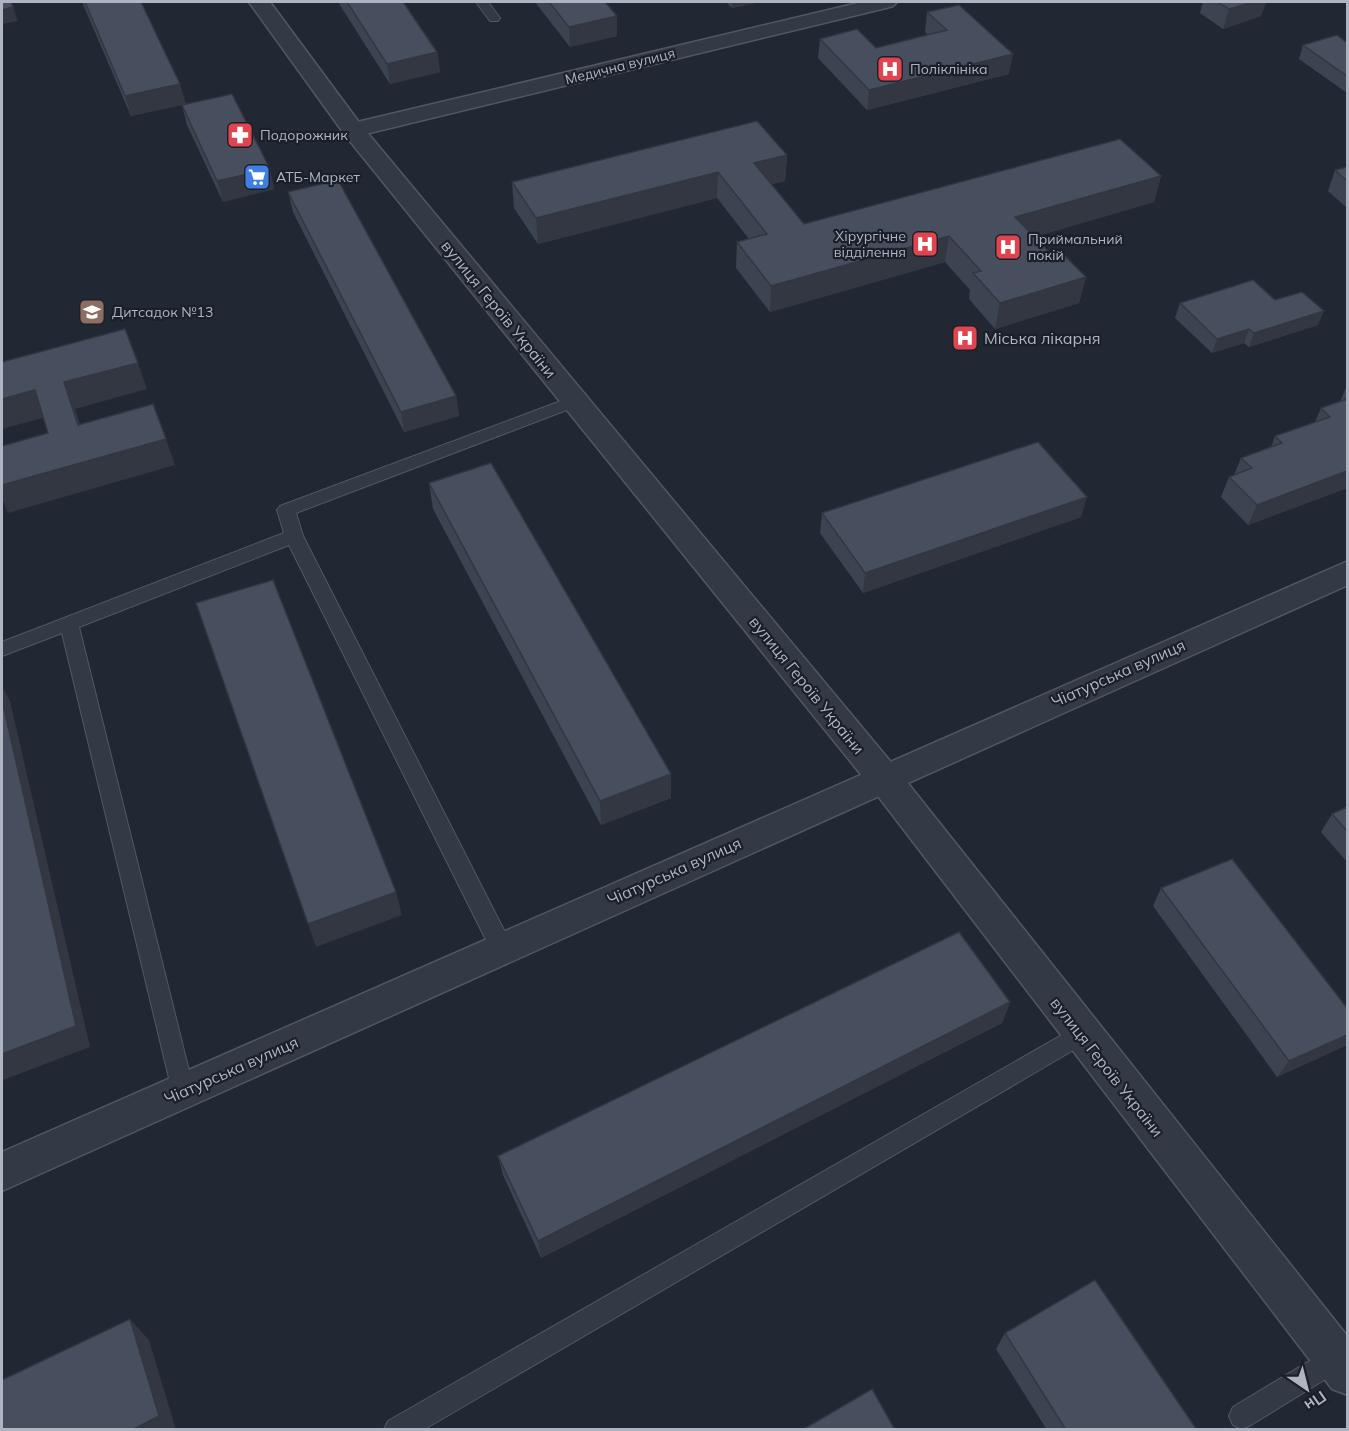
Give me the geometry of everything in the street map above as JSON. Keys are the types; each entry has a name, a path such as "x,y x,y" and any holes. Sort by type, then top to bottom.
{"street":[{"name":"вулиця Героїв України","path":"260,2 353,130 883,777 1342,1366"},
{"name":"Медична вулиця","path":"353,130 886,2"},
{"name":"Чіатурська вулиця","path":"2,1172 883,777 1347,572"}],"lane":[{"path":"482,2 494,18"},
{"path":"502,949 294,536 286,510 574,401"},
{"path":"2,649 294,536"},
{"path":"69,622 182,1091"},
{"path":"397,1430 1081,1034"},
{"path":"1242,1416 1342,1366"}],"building":[{"path":"2,2 11,2 13,7 2,10"},
{"path":"85,2 141,2 180,84 125,96"},
{"path":"347,2 403,2 437,52 387,64"},
{"path":"549,2 605,2 617,16 569,27"},
{"path":"1217,2 1253,2 1229,9"},
{"path":"959,5 1013,54 869,90 820,39 857,29 876,48 947,30 927,12"},
{"path":"1337,35 1347,43 1347,76 1303,45"},
{"path":"232,94 270,169 217,181 182,105"},
{"path":"757,121 787,155 754,163 804,224 1120,139 1161,176 1015,217 1051,254 1060,251 1086,277 1000,303 973,273 981,271 949,236 771,286 737,242 767,234 718,172 536,218 512,182"},
{"path":"1347,167 1347,181 1335,170"},
{"path":"338,180 456,396 401,412 288,192"},
{"path":"1253,280 1275,300 1302,292 1324,311 1254,333 1249,329 1217,339 1180,303"},
{"path":"125,329 138,363 64,382 78,425 153,404 166,439 2,485 2,446 48,433 35,390 2,399 2,362"},
{"path":"1347,399 1347,471 1257,505 1229,477 1252,468 1241,458 1282,443 1275,436 1330,417 1321,408"},
{"path":"1038,442 1087,497 865,573 822,513"},
{"path":"491,463 671,774 600,801 429,483"},
{"path":"273,580 396,892 308,924 196,603"},
{"path":"2,700 76,1026 2,1054"},
{"path":"1347,807 1347,831 1332,814"},
{"path":"1232,859 1347,1008 1347,1035 1289,1061 1161,888"},
{"path":"959,932 1010,1002 538,1241 498,1156"},
{"path":"1095,1280 1197,1430 1066,1430 1005,1333"},
{"path":"130,1319 159,1416 132,1430 2,1430 2,1380"},
{"path":"872,1389 895,1430 802,1430"}],"place":[{"name":"Поліклініка","path":"890,69"},
{"name":"Подорожник","path":"240,135"},
{"name":"АТБ-Маркет","path":"257,177"},
{"name":"Хірургічне відділення","path":"925,244"},
{"name":"Приймальний покій","path":"1008,247"},
{"name":"Дитсадок №13","path":"92,312"},
{"name":"Мiська лiкарня","path":"965,338"}]}
